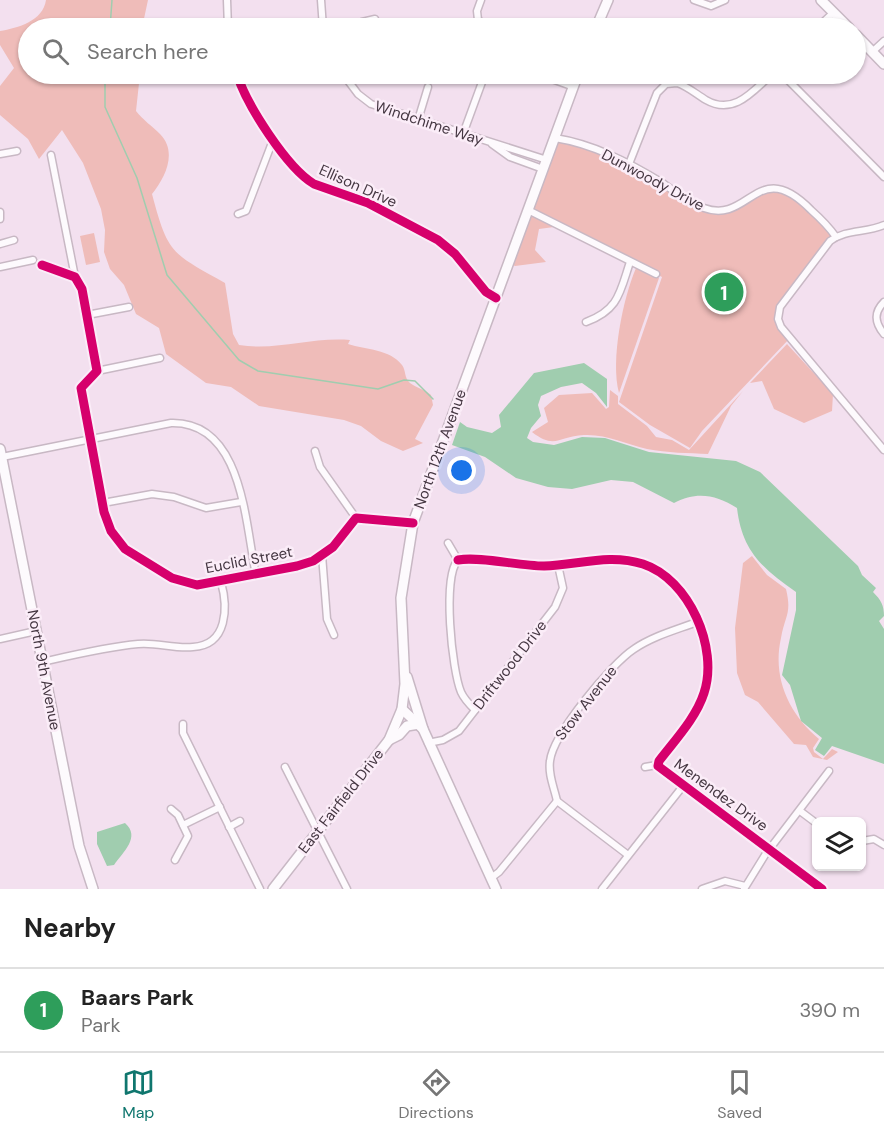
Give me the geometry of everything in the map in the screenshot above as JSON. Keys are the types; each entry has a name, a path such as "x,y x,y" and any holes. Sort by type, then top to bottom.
{"main road":[{"path":"600,18 608,0"},
{"path":"821,0 838,18"},
{"path":"866,46 884,64"},
{"name":"North 12th Avenue","path":"402,710 404,669 401,598 413,523 575,84"},
{"name":"North 9th Avenue","path":"1,453 79,846 93,889"},
{"path":"404,669 428,744 496,889"},
{"path":"402,710 421,727"},
{"name":"East Fairfield Drive","path":"273,889 389,740 402,710"},
{"path":"389,740 399,735 407,726 421,727"}],"street":[{"path":"226,0 227,18"},
{"path":"321,0 322,18"},
{"path":"478,18 477,10 481,0"},
{"path":"694,0 711,6 725,0"},
{"path":"828,18 833,13"},
{"path":"872,52 884,40"},
{"name":"Ellison Drive","path":"241,84 252,109 273,140 310,182 368,203 446,246 476,282 496,298"},
{"name":"Windchime Way","path":"351,84 365,101 492,144 510,157 545,164"},
{"path":"463,134 481,84"},
{"path":"566,84 574,87"},
{"path":"629,165 657,93 662,87 672,84"},
{"path":"678,84 713,103 732,104 745,99 761,84"},
{"path":"792,84 884,177"},
{"path":"418,120 428,87"},
{"name":"Dunwoody Drive","path":"555,138 582,143 629,165 698,205 711,210 733,207 767,189 784,189 796,195 836,237"},
{"path":"238,214 246,212 273,140"},
{"path":"0,154 17,151"},
{"path":"51,155 75,277 82,289 97,371 160,358"},
{"path":"528,210 656,274"},
{"path":"0,212 0,219"},
{"path":"884,225 836,237 780,306 778,319 781,327 884,450"},
{"path":"0,244 14,240"},
{"path":"0,267 33,260"},
{"path":"586,322 605,314 612,307 630,261"},
{"path":"42,265 75,277"},
{"path":"884,302 878,310 876,320 884,334"},
{"path":"87,315 129,307"},
{"name":"Euclid Street","path":"97,371 81,388 107,522 118,541 146,563 188,584 221,582 256,575 302,565 322,555 341,538 356,518"},
{"path":"1,453 171,423 195,426 208,433 227,453 241,502 256,575"},
{"path":"315,451 320,467 356,518 413,523"},
{"path":"103,502 152,494 174,497 206,508 241,502"},
{"path":"448,543 458,560 454,564 451,590 451,641 460,690 475,710"},
{"path":"322,555 327,619 334,635"},
{"name":"Menendez Drive","path":"458,560 558,565 604,559 628,561 652,568 674,584 697,622 708,658 704,693 694,713 657,765 822,889"},
{"name":"Driftwood Drive","path":"428,744 443,740 459,731 559,601 563,581 558,565"},
{"path":"42,662 140,643 183,647 204,644 215,636 225,619 225,600 221,582"},
{"name":"Stow Avenue","path":"557,801 549,762 554,745 565,728 609,672 627,654 653,639 697,622"},
{"path":"0,639 36,631"},
{"path":"183,724 183,733 261,889"},
{"path":"645,767 657,765"},
{"path":"285,767 347,889"},
{"path":"702,889 725,881 744,888 829,771"},
{"path":"602,889 682,786"},
{"path":"491,878 557,801 628,855"},
{"path":"183,825 220,807"},
{"path":"171,809 183,825 188,839 175,860"},
{"path":"800,811 812,820"},
{"path":"229,827 240,821"},
{"path":"866,840 874,839 884,845"}],"shaded area":[{"path":"46,0 148,0 144,18 35,18 44,7"},
{"path":"18,26 18,84 139,84 136,111 160,134 168,149 168,165 152,194 163,229 168,241 183,258 225,283 233,334 239,345 267,346 321,340 350,340 348,344 391,356 402,365 410,383 431,395 433,405 415,439 423,443 403,451 381,441 361,426 344,420 259,406 231,387 206,383 166,354 159,328 136,314 124,285 110,269 104,252 105,230 101,209 83,163 62,130 39,159 28,139 0,115 0,86 14,68 0,45 0,31"},
{"path":"555,138 569,140 635,167 698,205 726,209 760,192 785,189 836,237 780,307 778,319 790,338 702,431 690,448 650,425 619,402 662,277 528,210"},
{"path":"530,215 554,227 539,229 535,250 546,262 515,266 511,264"},
{"path":"94,233 100,262 86,265 80,236"},
{"path":"636,268 659,278 619,393 616,364 619,330"},
{"path":"787,344 833,394 832,411 804,423 774,409 762,381 750,383"},
{"path":"584,363 607,379 607,407 596,393 582,383 561,387 541,396 538,405 541,416 531,428 527,438 533,442 554,445 582,437 605,438 649,452 736,461 760,472 858,566 862,575 876,588 873,592 882,603 884,612 884,616 879,621 884,629 884,764 832,746 824,756 815,750 822,738 801,721 790,685 782,675 796,610 796,592 773,575 756,557 744,536 737,508 722,500 706,496 691,497 674,503 633,482 611,480 572,489 548,487 516,478 485,457 452,445 460,422 467,427 492,433 501,427 499,415 534,373"},
{"path":"610,390 618,396 618,404 647,426 656,437 672,440 689,450 743,391 731,406 708,454 655,450 592,435 552,441 532,432 548,422 544,408 559,395 592,393 606,409 609,407"},
{"path":"752,556 767,575 786,589 788,609 779,653 781,681 791,707 819,739 813,748 814,752 823,759 832,749 838,752 827,760 813,757 806,745 794,744 758,702 745,695 737,673 735,628 743,563"},
{"path":"125,823 131,834 129,844 114,865 107,866 97,844 97,832"}],"waterway":[{"path":"111,18 112,0"},
{"path":"105,84 105,107 137,178 167,275 239,360 258,371 378,389 404,380 415,381 433,399"}],"cycle path":[{"path":"241,84 258,118 280,150 303,176 314,184 368,203 438,240 455,254 486,292 496,298"},
{"path":"42,265 75,277 82,289 97,371 81,388 104,512 111,531 125,549 172,578 197,585 313,561 333,547 356,518 413,523"},
{"path":"458,560 477,559 544,566 606,560 630,561 643,564 659,572 674,584 696,617 703,636 708,675 704,693 696,711 659,761 658,766 822,889"}],"place":[{"name":"Baars Park","path":"724,292"}]}
